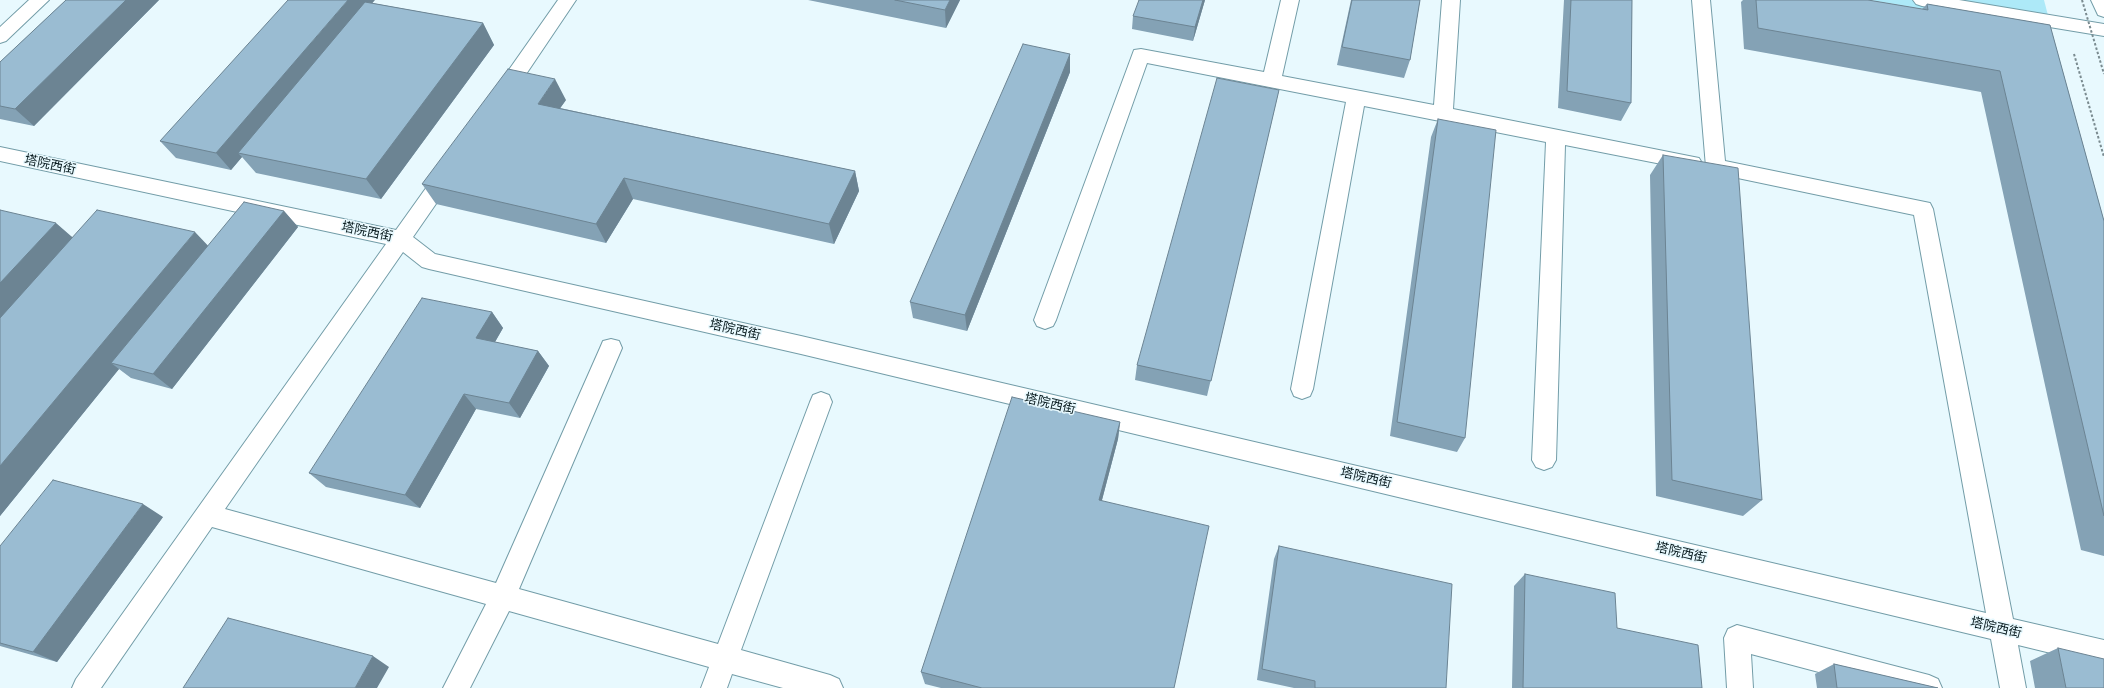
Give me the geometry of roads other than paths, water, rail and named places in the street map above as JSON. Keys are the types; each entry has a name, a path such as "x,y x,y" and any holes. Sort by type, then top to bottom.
{"street":[{"path":"0,37 40,0"},
{"path":"491,110 568,0"},
{"path":"1272,80 1290,0"},
{"path":"1443,114 1451,0"},
{"path":"1701,0 1716,167"},
{"path":"1922,0 2104,30"},
{"path":"2100,0 2104,11"},
{"path":"1045,320 1141,55 1923,208 2013,688"},
{"path":"1302,388 1356,97"},
{"path":"1544,460 1556,136"},
{"name":"塔院西街","path":"0,154 401,239 429,261 816,348 2104,653"},
{"path":"85,688 460,155"},
{"path":"456,688 503,597 611,348"},
{"path":"714,688 821,402"},
{"path":"207,515 830,688"},
{"path":"1740,688 1736,638 1929,688"}]}
